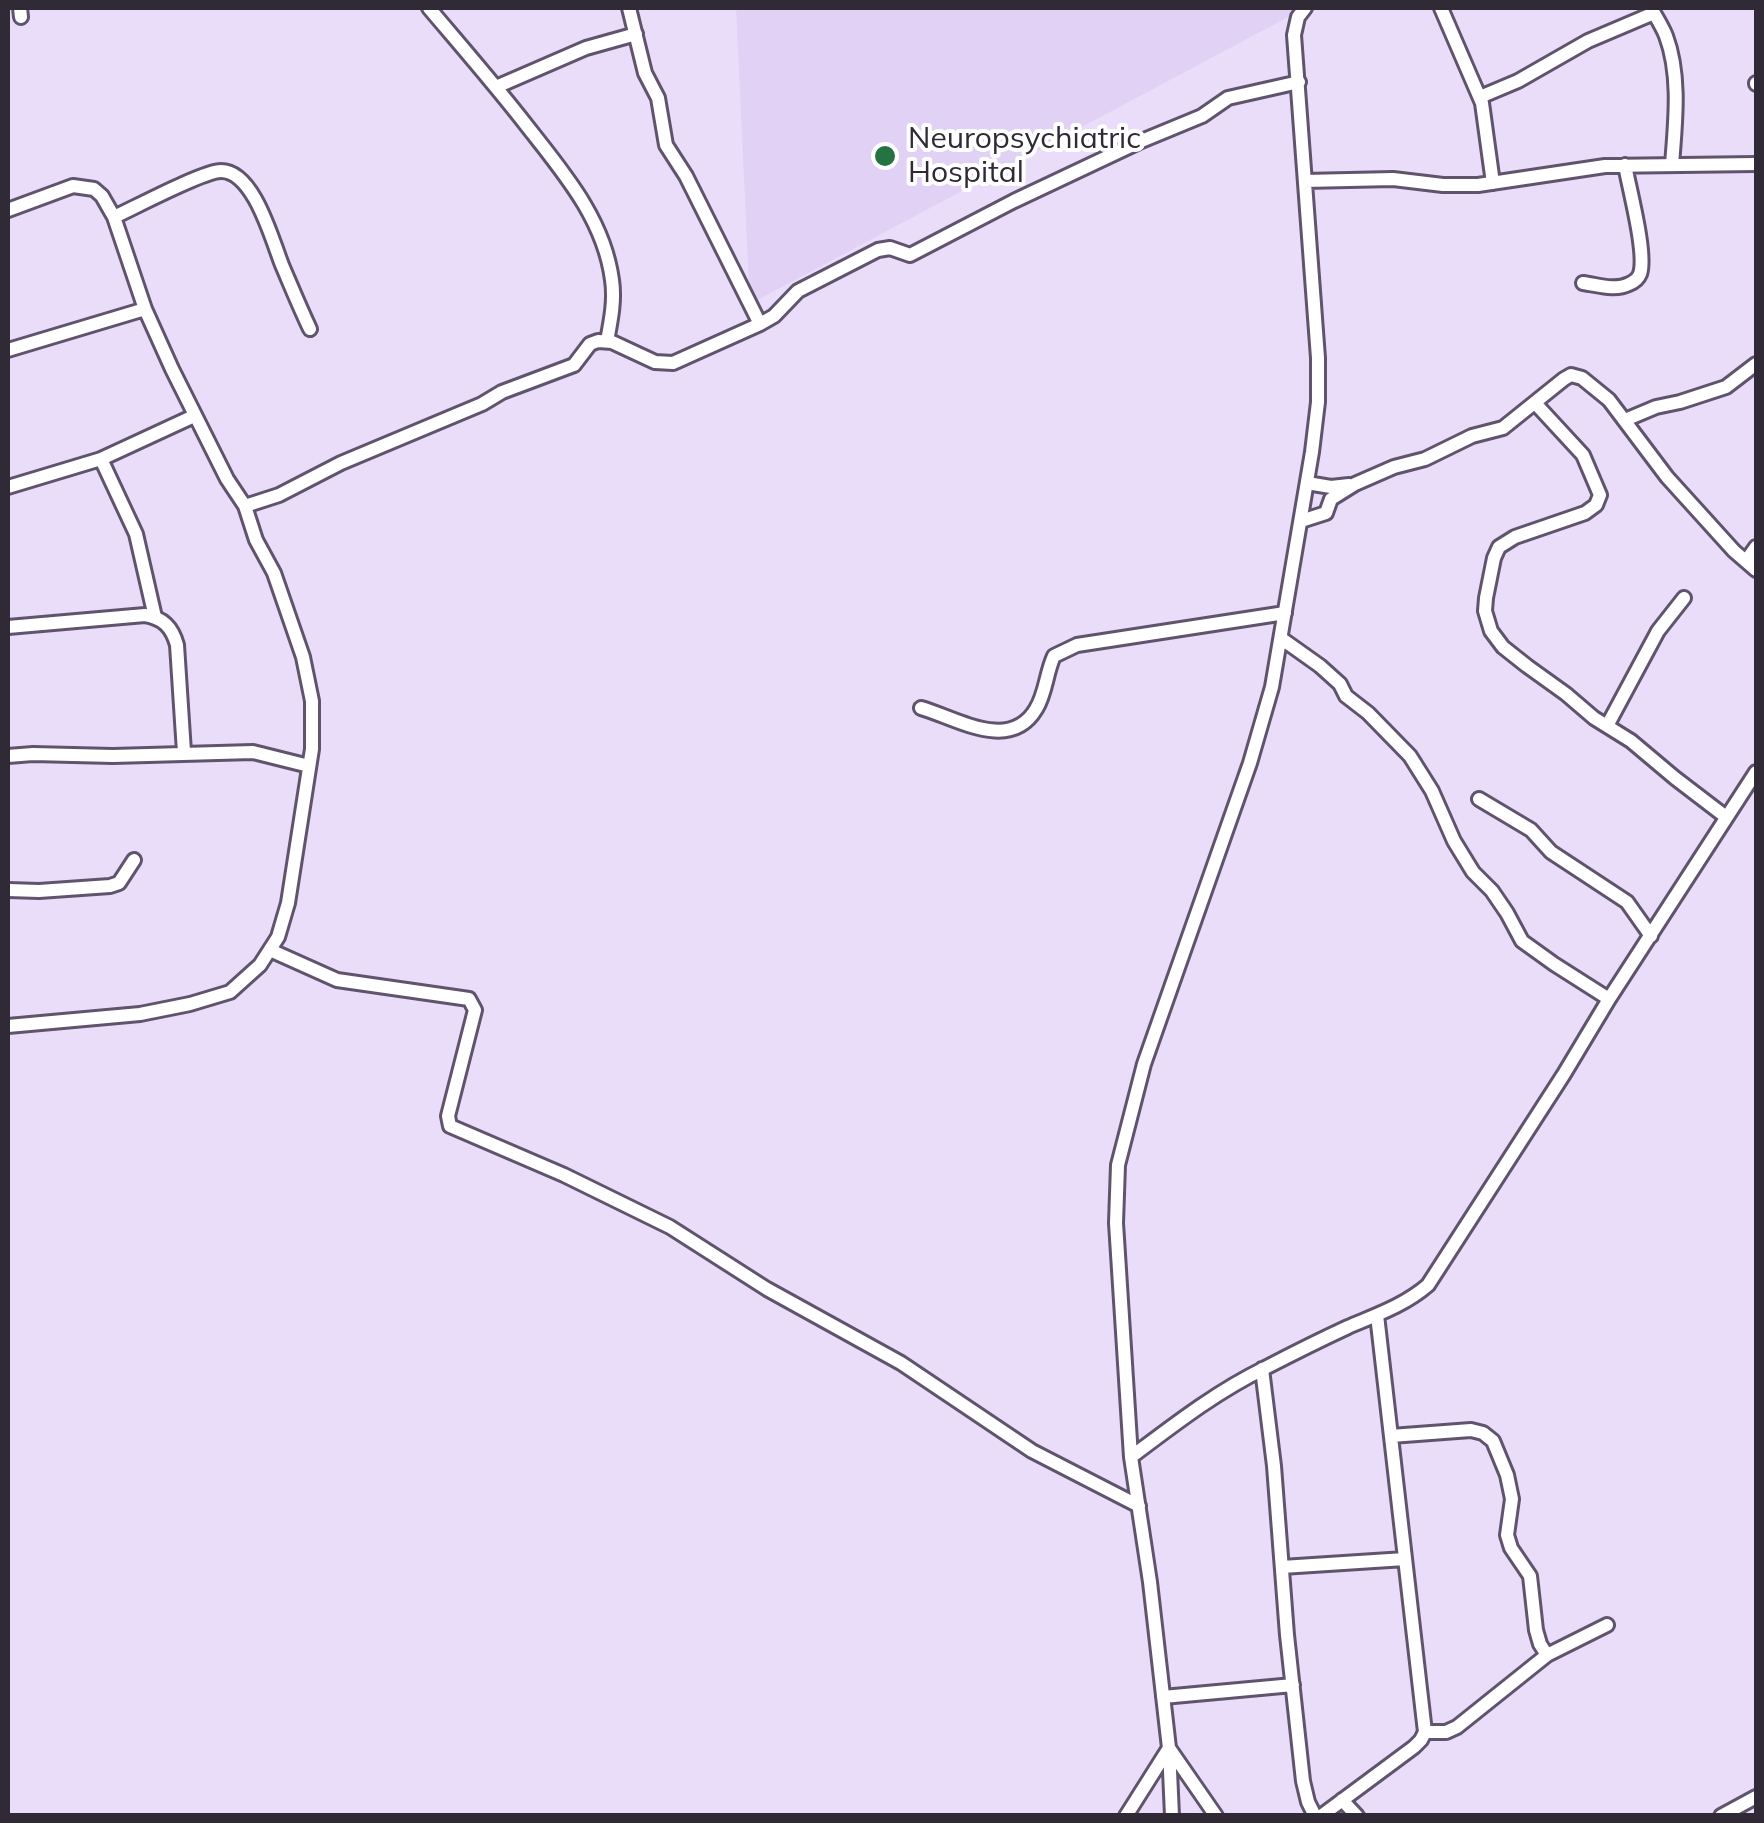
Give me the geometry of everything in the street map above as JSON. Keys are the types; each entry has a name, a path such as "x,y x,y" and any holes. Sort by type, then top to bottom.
{"street":[{"path":"429,8 572,184 598,230 612,282 608,341"},
{"path":"629,8 645,73 658,98 666,145 686,176 760,324"},
{"path":"1172,1816 1170,1748 1132,1457 1116,1222 1120,1153 1144,1064 1250,763 1282,640 1302,521 1318,402 1294,35 1298,17 1305,8"},
{"path":"1441,8 1480,98 1492,184"},
{"path":"1480,98 1653,10 1666,36 1672,61 1672,165"},
{"path":"496,87 586,48 636,34"},
{"path":"245,506 280,494 502,392 574,365 590,344 598,341 608,341 668,364 692,355 760,324 798,292 878,250 890,248 910,255 1014,201 1202,116 1228,98 1299,82"},
{"path":"1305,180 1393,179 1458,186 1605,166 1756,164"},
{"path":"1583,283 1616,288 1628,285 1641,272 1625,165"},
{"path":"114,217 202,176 224,171 232,174 258,202 310,329"},
{"path":"8,210 60,189 84,186 102,196 114,217 145,310 194,416 245,506 256,540 274,574 303,658 312,701 312,749 288,903 278,938 260,965 230,992 190,1004 140,1014 8,1026"},
{"path":"8,350 145,310"},
{"path":"1625,420 1726,387 1756,364"},
{"path":"1302,521 1326,513 1331,499 1355,484 1394,467 1425,460 1472,436 1503,428 1571,375 1596,387 1609,400 1667,477 1751,565"},
{"path":"1535,404 1582,455 1600,495 1596,505 1585,512 1499,546 1485,611 1491,631 1503,647 1631,740 1726,817"},
{"path":"8,487 101,459 194,416"},
{"path":"101,459 136,534 155,616"},
{"path":"1307,483 1355,484"},
{"path":"1751,565 1756,547"},
{"path":"1607,726 1664,622 1684,598"},
{"path":"921,708 980,730 1012,728 1022,724 1038,707 1054,656 1065,649 1285,613"},
{"path":"8,627 155,616 169,627 178,645 184,752"},
{"path":"1282,640 1340,684 1346,696 1410,756 1472,872 1500,902 1522,941 1608,999"},
{"path":"8,756 253,752 309,766"},
{"path":"1132,1457 1198,1406 1262,1369 1415,1296 1428,1285 1756,772"},
{"path":"1478,799 1531,830 1551,852 1627,902 1651,936"},
{"path":"8,890 110,886 119,883 134,860"},
{"path":"270,950 337,980 469,999 476,1010 448,1116 450,1126 670,1227 767,1289 901,1363 1032,1452 1138,1506"},
{"path":"1262,1369 1303,1780 1308,1802 1318,1816 1422,1740 1424,1732 1377,1315"},
{"path":"1391,1436 1471,1430 1493,1441 1512,1499 1508,1535 1511,1548 1530,1576 1536,1630 1547,1655"},
{"path":"1282,1566 1405,1559"},
{"path":"1424,1732 1446,1732 1457,1727 1547,1655 1607,1625"},
{"path":"1164,1696 1293,1685"},
{"path":"1126,1816 1170,1748"},
{"path":"1170,1748 1216,1816"},
{"path":"1721,1816 1756,1797"},
{"path":"1342,1800 1357,1816"}],"shaded area":[{"name":"Neuropsychiatric Hospital","path":"736,8 1305,8 750,304"}],"place":[{"name":"Neuropsychiatric Hospital","path":"885,156"}]}
